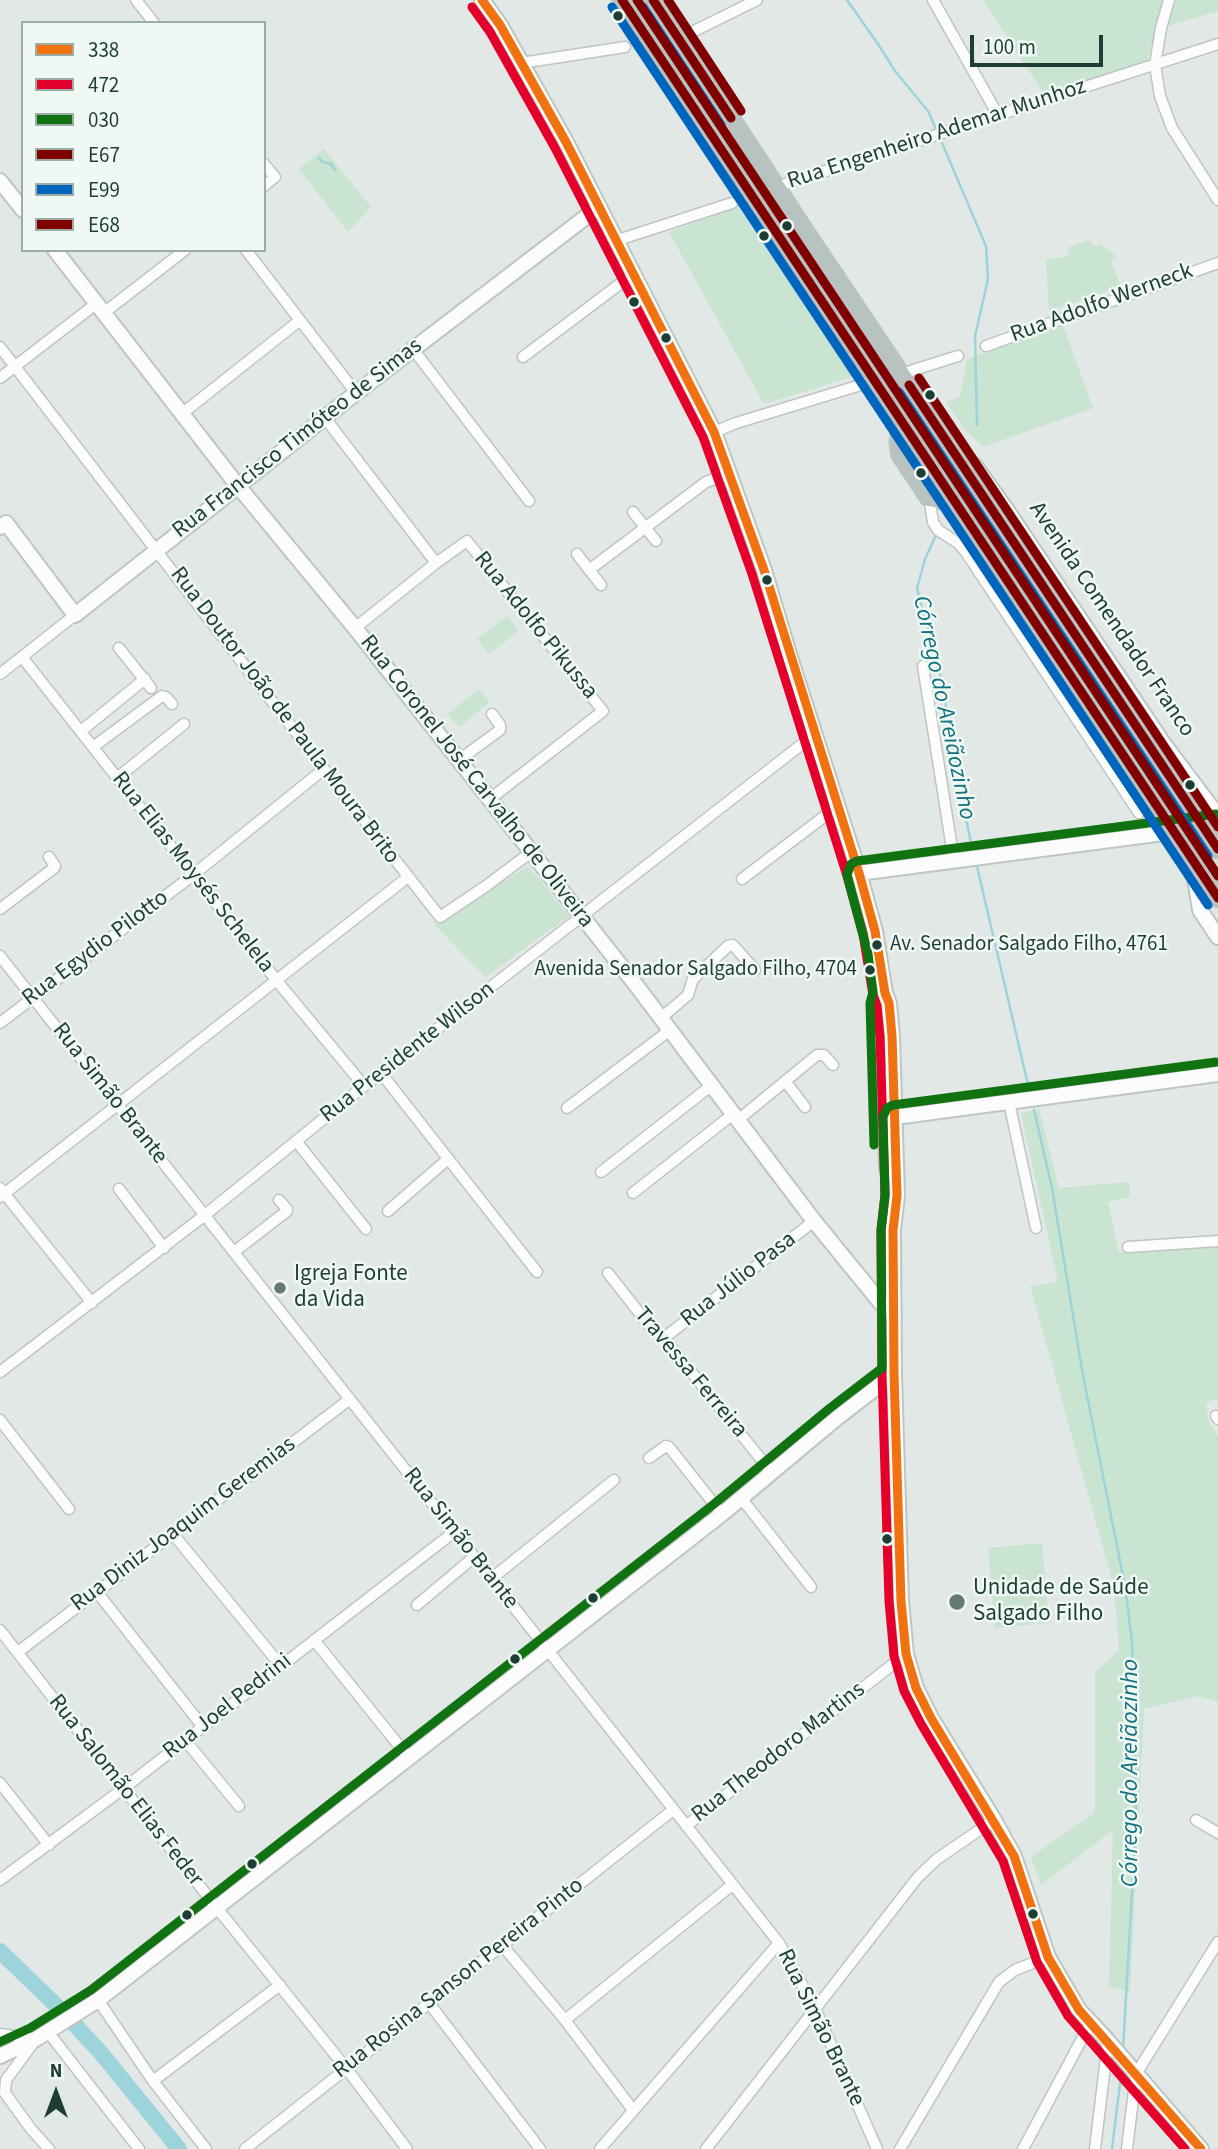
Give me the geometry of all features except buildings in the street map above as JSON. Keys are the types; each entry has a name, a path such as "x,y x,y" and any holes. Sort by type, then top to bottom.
{"highway":[{"path":"622,0 1218,898"},
{"name":"Avenida Comendador Franco","path":"653,0 1133,722 1213,823 1218,849"},
{"path":"781,240 779,233 785,224 794,224 803,229"},
{"path":"902,423 899,443 901,455 929,497 955,502"},
{"path":"983,544 983,538 988,531 997,528 1006,530"},
{"path":"1107,732 1113,737 1122,735 1133,722"}],"street":[{"path":"136,0 152,21"},
{"path":"482,0 500,24 566,142 714,432 764,570 859,873 880,952 885,993 889,1003 890,1115 897,1196 893,1230 894,1374 901,1601 906,1654 916,1688 931,1718 1014,1856 1048,1957 1079,2010 1201,2149"},
{"path":"680,38 757,0"},
{"path":"933,0 998,115"},
{"path":"1169,0 1155,65 1160,96 1172,128 1218,200"},
{"name":"Rua Engenheiro Ademar Munhoz","path":"776,187 1218,44"},
{"path":"521,63 625,47"},
{"path":"266,166 275,177 266,184"},
{"path":"0,181 21,207"},
{"path":"615,241 732,203"},
{"name":"Rua Francisco Timóteo de Simas","path":"0,674 356,393 598,207"},
{"name":"Rua Coronel José Carvalho de Oliveira","path":"57,252 238,486 355,628 666,1024 814,1221 894,1316"},
{"path":"0,378 182,252"},
{"path":"247,252 356,393"},
{"name":"Rua Adolfo Werneck","path":"986,346 1218,263"},
{"path":"523,357 633,274"},
{"path":"183,413 299,321"},
{"name":"Rua Doutor João de Paula Moura Brito","path":"0,347 440,917 530,853"},
{"path":"413,349 529,501"},
{"path":"901,374 958,356"},
{"path":"714,432 874,381"},
{"path":"325,418 436,563 355,628"},
{"name":"Avenida Comendador Franco","path":"957,457 975,466 1006,509 1163,743 1213,823"},
{"path":"589,570 706,482 729,474"},
{"path":"929,497 933,523 965,551 1139,813"},
{"path":"633,512 656,541"},
{"path":"2,522 75,615"},
{"name":"Rua Adolfo Pikussa","path":"436,563 467,541 603,711 489,799"},
{"path":"577,554 601,585"},
{"path":"81,732 148,683 120,648"},
{"name":"Rua Elias Moysés Schelela","path":"22,657 277,981 364,1086"},
{"path":"923,666 968,859"},
{"path":"93,747 162,696 172,704"},
{"path":"459,761 500,730 500,725 492,713"},
{"path":"117,778 184,724"},
{"name":"Rua Presidente Wilson","path":"0,1372 164,1248 364,1086 815,734"},
{"name":"Rua Egydio Pilotto","path":"0,1023 194,875 324,769"},
{"path":"741,878 838,806"},
{"path":"859,873 1174,832 1213,823"},
{"path":"0,909 54,868 48,857"},
{"path":"1192,859 1200,910 1218,937"},
{"path":"92,1303 1,1193 408,877"},
{"path":"567,1108 666,1024 688,995 693,979 728,946 733,945 755,970"},
{"name":"Rua Simão Brante","path":"0,956 779,1943 815,2008 877,2149"},
{"path":"633,1193 820,1054 833,1065"},
{"path":"381,1073 537,1272"},
{"path":"890,1115 1218,1074"},
{"path":"785,1081 805,1107"},
{"path":"601,1172 712,1086"},
{"path":"1009,1102 1036,1228"},
{"path":"296,1141 366,1229"},
{"path":"388,1212 448,1159"},
{"path":"119,1189 164,1248"},
{"path":"234,1252 287,1212 279,1200"},
{"name":"Rua Júlio Pasa","path":"664,1338 814,1221"},
{"path":"1128,1247 1218,1241"},
{"name":"Travessa Ferreira","path":"608,1273 772,1473"},
{"path":"0,2056 47,2032 93,2003 742,1499 838,1417 894,1374"},
{"name":"Rua Diniz Joaquim Geremias","path":"18,1653 351,1399"},
{"path":"0,1420 69,1509"},
{"path":"649,1458 666,1446 669,1447 722,1514"},
{"path":"491,1579 614,1480"},
{"path":"742,1499 811,1587"},
{"name":"Rua Joel Pedrini","path":"0,1880 186,1741 454,1532"},
{"path":"173,1534 281,1666"},
{"path":"417,1605 474,1557"},
{"path":"97,1592 203,1727"},
{"name":"Rua Salomão Elias Feder","path":"0,1630 407,2149"},
{"path":"314,1640 409,1758"},
{"name":"Rua Theodoro Martins","path":"686,1826 906,1654"},
{"path":"186,1741 239,1805"},
{"path":"0,1783 49,1845"},
{"name":"Rua Rosina Sanson Pereira Pinto","path":"245,2149 673,1810"},
{"path":"706,2149 918,1877 937,1858 994,1820"},
{"path":"1196,1820 1218,1833"},
{"path":"565,2020 732,1885"},
{"path":"1127,2149 1136,2074 1218,1942"},
{"path":"600,2149 779,1943"},
{"path":"502,1945 565,2020 634,2110"},
{"path":"900,2149 999,1982 1015,1970 1048,1957"},
{"path":"153,2081 279,1985"},
{"path":"93,2003 206,2149"},
{"path":"429,2003 540,2149"},
{"path":"1023,2149 1091,2022"},
{"path":"0,2034 47,2032"},
{"path":"47,2032 6,2080 5,2093 31,2129 50,2149"},
{"path":"47,2032 139,2149"},
{"path":"1095,2149 1117,2052"}],"green space":[{"path":"983,0 1166,0 1147,62 1044,94"},
{"path":"1172,0 1218,0 1218,11 1164,27"},
{"path":"656,14 787,216 777,221 642,24"},
{"path":"324,149 371,207 348,232 299,169"},
{"path":"738,207 854,376 764,404 669,232"},
{"path":"796,234 993,524 988,523 980,528 788,239"},
{"path":"1089,240 1096,247 1101,244 1116,256 1111,261 1121,287 1049,311 1046,259 1067,257 1069,247"},
{"path":"1063,325 1093,408 983,447 968,433 946,402 960,397 967,359"},
{"path":"1001,541 1005,542 1123,721 1118,727 1113,728 995,546"},
{"path":"507,616 519,631 489,654 477,639"},
{"path":"479,689 490,702 459,727 448,714"},
{"path":"1133,735 1174,795 1159,797 1124,742"},
{"path":"1211,852 1218,862 1218,885 1197,854"},
{"path":"528,866 569,916 485,977 435,925"},
{"path":"1039,1109 1059,1188 1129,1182 1130,1197 1108,1202 1119,1253 1218,1246 1218,1401 1216,1399 1206,1403 1208,1420 1218,1436 1218,1702 1199,1696 1144,1709 1130,1992 1109,1987 1113,1830 1041,1885 1031,1857 1095,1812 1095,1672 1119,1651 1114,1587 1030,1286 1058,1282 1021,1113"},
{"path":"1042,1543 1049,1623 995,1628 988,1548"}],"waterway":[{"name":"Córrego do Areiãozinho","path":"847,0 895,71 928,111 936,129"},
{"name":"Córrego do Areiãozinho","path":"942,143 986,246 988,279 975,336 977,425"},
{"path":"319,158 331,164 335,170"},
{"name":"Córrego do Areiãozinho","path":"937,533 925,559 917,588 935,646 973,852"},
{"name":"Córrego do Areiãozinho","path":"976,862 1029,1089"},
{"name":"Córrego do Areiãozinho","path":"1034,1110 1052,1188 1082,1370 1125,1586 1132,1641 1136,1822 1123,2049"},
{"path":"0,1951 101,2053 179,2149"},
{"name":"Córrego do Areiãozinho","path":"1112,2149 1122,2067"}],"transit line":[{"name":"338","path":"482,0 500,25 566,142 714,432 764,570 875,931 889,1003 892,1036 897,1196 893,1230 894,1374 901,1601 906,1654 916,1688 931,1718 1014,1856 1048,1957 1079,2010 1201,2149"},
{"name":"E67","path":"622,0 1218,898"},
{"name":"E68","path":"637,0 1218,876"},
{"name":"E67","path":"653,0 731,118"},
{"name":"E68","path":"668,0 741,111"},
{"name":"472","path":"472,7 490,32 555,148 703,437 752,574 863,934 880,1037 885,1195 881,1230 882,1374 889,1601 894,1656 904,1691 1003,1861 1037,1962 1068,2016 1185,2149"},
{"name":"E99","path":"612,7 1208,905"},
{"name":"E99","path":"643,7 721,125"},
{"name":"E68","path":"919,378 1218,827"},
{"name":"E67","path":"909,385 1218,849"},
{"name":"E99","path":"899,392 1208,856"},
{"name":"030","path":"874,1145 870,1003 873,992 868,954 847,875 851,864 857,861 1216,814"},
{"name":"030","path":"0,2042 30,2028 91,1990 714,1504 882,1368 881,1230 885,1195 883,1117 887,1108 893,1105 1216,1062"}],"place":[{"name":"Av. Senador Salgado Filho, 4761","path":"877,945"},
{"name":"Avenida Senador Salgado Filho, 4704","path":"870,970"},
{"name":"Igreja Fonte da Vida","path":"280,1288"},
{"name":"Unidade de Saúde Salgado Filho","path":"957,1602"}]}
